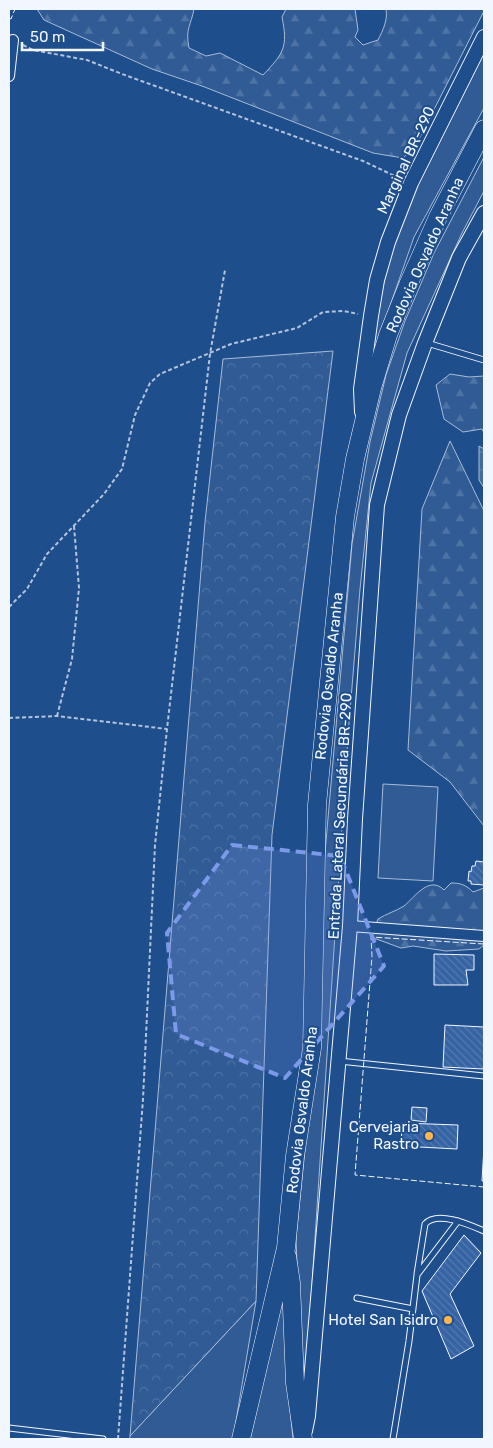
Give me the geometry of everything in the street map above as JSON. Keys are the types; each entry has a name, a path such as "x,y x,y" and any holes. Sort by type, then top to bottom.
{"highway":[{"name":"Rodovia Osvaldo Aranha","path":"241,1439 286,1248 295,1156 312,1048 317,805 325,707 345,517 363,422 388,335 438,217 484,130"},
{"name":"Rodovia Osvaldo Aranha","path":"286,1248 291,1283 295,1382 303,1439"}],"main road":[{"name":"Marginal BR-290","path":"363,422 361,389 371,316 377,280 388,242 411,183 484,38"},
{"name":"Entrada Lateral Secundária BR-290","path":"303,1439 308,1416 350,926 355,819 377,505 399,416 424,343 459,258 484,213"}],"street":[{"path":"9,76 13,40"},
{"path":"350,926 484,936"}],"lane":[{"path":"424,343 484,360"},
{"path":"338,1061 484,1076"},
{"path":"393,1439 425,1224 429,1219 434,1218 458,1221 484,1231"},
{"path":"417,1275 458,1221"},
{"path":"357,1298 413,1309"},
{"path":"9,1428 103,1439"}],"path":[{"path":"13,40 33,50 86,60 363,161 411,183"},
{"path":"118,1439 143,1100 155,845 210,354 225,270"},
{"path":"9,607 27,589 47,554 104,494 122,469 135,415 150,383 160,374 231,344 297,328 323,312 344,311 371,316"},
{"path":"57,716 72,659 79,588 74,526"},
{"path":"9,718 57,716 167,729"}],"highlighted area":[{"path":"232,845 340,856 384,966 285,1078 176,1034 167,933"}],"shaded area":[{"path":"484,47 484,108 414,237 376,346 369,356 394,233"},
{"path":"484,157 484,191 462,233 407,353 371,483 348,736 303,1421 296,1238 315,1051 322,887 352,544 370,442 386,375 405,321 434,253"},
{"path":"383,784 438,787 433,881 378,878"},
{"path":"283,1273 287,1377 293,1439 250,1439"},
{"path":"256,1301 233,1439 130,1439 130,1436"}],"green space":[{"path":"37,9 194,9 188,31 189,48 206,56 220,53 263,75 276,61 283,49 285,36 282,17 286,9 355,9 358,30 355,37 363,45 378,40 386,21 386,9 484,9 484,11 415,147 403,158 373,153 202,86 152,69 44,20"},
{"path":"333,351 272,835 256,1301 130,1436 205,522 223,359"},
{"path":"450,374 469,377 484,376 484,433 482,429 463,432 444,419 436,385"},
{"path":"450,441 484,511 484,826 450,782 408,750 422,509"},
{"path":"451,883 463,885 473,892 484,888 484,945 479,949 446,951 413,946 401,948 371,937 378,919 404,906 422,889 433,885 444,890"}],"water":[{"path":"479,446 484,449 484,488 479,480"}],"building":[{"path":"476,861 484,862 484,885 471,884 471,881 468,881 469,871 471,872 472,866 475,866"},
{"path":"434,954 474,955 474,970 466,970 468,985 434,985"},
{"path":"445,1025 484,1027 484,1069 443,1067"},
{"path":"412,1107 427,1108 426,1122 411,1120"},
{"name":"Cervejaria Rastro","path":"402,1123 458,1125 457,1149 401,1146"},
{"path":"484,1147 484,1181 482,1181"},
{"name":"Hotel San Isidro","path":"464,1235 481,1253 450,1294 474,1346 451,1359 422,1291"}],"fence":[{"path":"9,18 11,19 15,9"},
{"path":"484,944 371,937 372,956 355,1175 484,1187"}],"place":[{"name":"Cervejaria Rastro","path":"429,1136"},
{"name":"Hotel San Isidro","path":"448,1320"}]}
